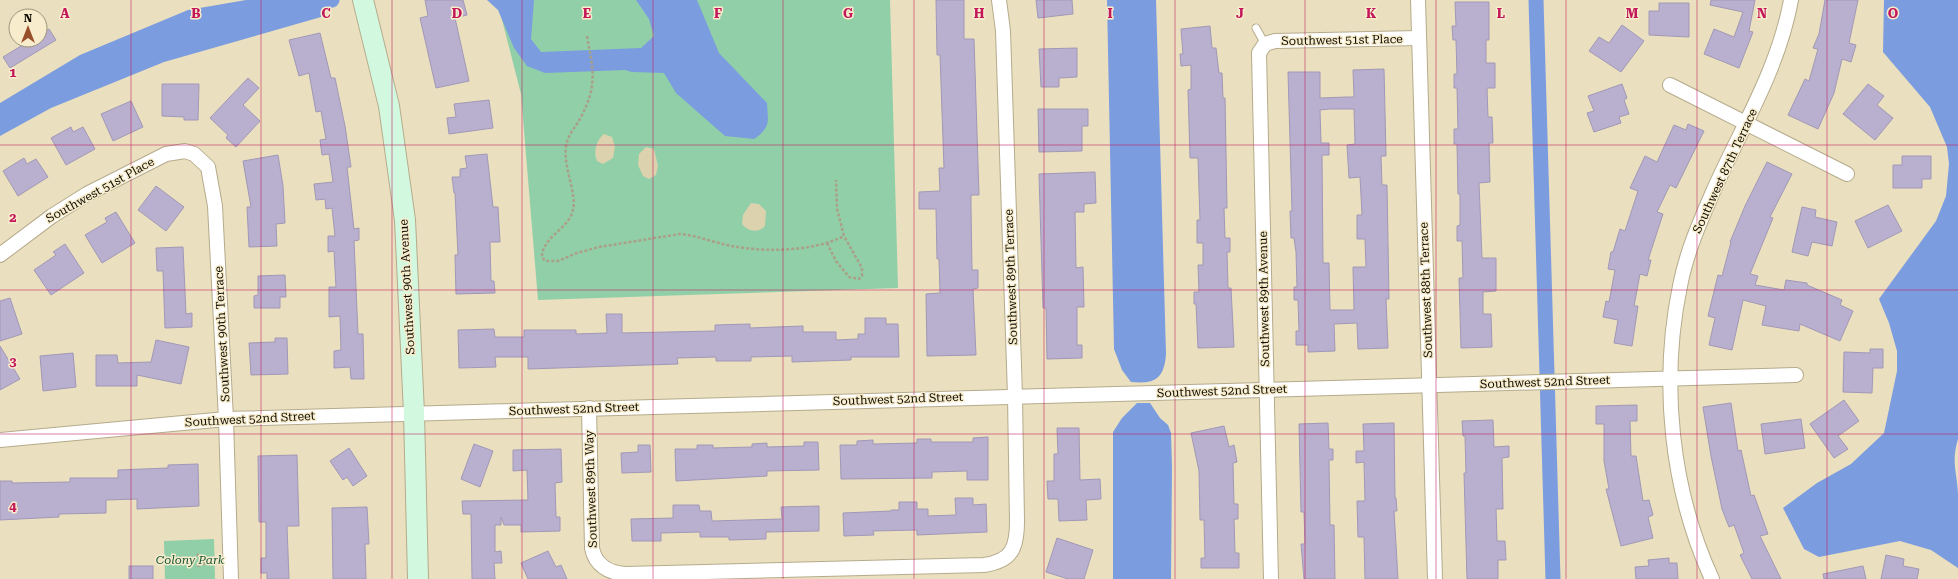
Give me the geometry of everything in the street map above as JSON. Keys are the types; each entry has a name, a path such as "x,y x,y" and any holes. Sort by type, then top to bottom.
{"street":[{"name":"Southwest 90th Avenue","path":"363,0 388,106 405,220 414,413 418,579"},
{"name":"Southwest 89th Terrace","path":"602,566 613,572 625,574 984,566 1002,560 1011,552 1017,533 1015,396 1003,31 999,0"},
{"name":"Southwest 88th Terrace","path":"1418,0 1435,579"},
{"name":"Southwest 87th Terrace","path":"1712,579 1693,528 1681,481 1673,425 1671,378 1676,309 1684,267 1691,245 1712,194 1772,68 1782,38 1791,0"},
{"name":"Southwest 51st Place","path":"1265,44 1275,41 1419,38"},
{"name":"Southwest 89th Avenue","path":"1265,44 1259,53 1271,579"},
{"path":"1670,85 1847,174"},
{"name":"Southwest 51st Place","path":"0,255 49,218 87,194 155,158 166,154 185,151"},
{"name":"Southwest 90th Terrace","path":"185,151 194,154 208,167 211,176 215,206 226,419 231,579"},
{"name":"Southwest 52nd Street","path":"0,440 226,419 1796,375"},
{"name":"Southwest 89th Way","path":"589,408 592,548 595,559 602,566"}],"lane":[{"path":"1256,28 1265,44"}],"path":[{"path":"587,36 594,85 581,117 569,136 566,145 567,170 574,210 563,226 544,247 542,257 545,261 558,261 577,253 599,247 680,234 693,235 737,247 757,249 791,248 827,243 844,236"},
{"path":"827,243 836,261 849,277 859,279 863,273 862,268 844,236 837,209 836,180"},
{"path":"196,554 206,563"},
{"path":"197,566 206,563 215,563"}],"green space":[{"path":"497,0 890,0 898,288 538,300 521,94"},
{"name":"Colony Park","path":"214,539 215,579 165,579 164,541"}],"sand":[{"path":"604,134 612,137 615,147 613,158 603,164 597,161 595,151 597,143"},
{"path":"646,147 654,149 658,166 656,175 649,179 643,176 638,165 639,154"},
{"path":"751,203 759,204 766,211 765,226 756,231 750,230 742,224 743,215"}],"water":[{"path":"246,0 325,0 326,2 321,17 164,62 51,108 0,136 0,103 80,55 188,10"},
{"path":"487,0 534,0 531,39 541,52 641,48 654,36 649,19 636,0 697,0 719,53 767,103 768,120 766,127 754,139 725,136 676,93 664,73 632,72 625,70 545,73 527,66 514,48 498,10"},
{"path":"1107,0 1156,0 1166,354 1163,370 1160,375 1152,381 1146,382 1131,382 1122,370 1114,349"},
{"path":"1884,0 1958,0 1958,439 1955,461 1958,494 1958,568 1931,550 1900,541 1819,557 1804,549 1783,508 1817,483 1851,464 1884,433 1897,371 1897,351 1889,323 1879,299 1936,221 1946,196 1949,164 1947,147 1930,107 1883,52"},
{"path":"1137,403 1150,403 1160,418 1168,425 1171,433 1171,579 1113,579 1113,432 1122,418"}],"building":[{"path":"425,0 463,0 467,15 455,18 469,81 436,88 420,18 428,16"},
{"path":"936,0 964,0 964,39 974,39 979,195 971,195 971,208 972,270 978,270 978,288 973,289 976,355 927,356 926,294 940,293 939,259 937,259 936,209 919,209 919,192 940,191 939,168 944,168 940,55 937,55"},
{"path":"1036,0 1072,0 1073,14 1038,18"},
{"path":"1711,0 1755,0 1749,31 1753,32 1739,68 1704,54 1714,29 1734,37 1743,12 1710,5"},
{"path":"1825,0 1858,0 1849,43 1856,45 1851,62 1842,59 1834,93 1818,129 1788,115 1805,79 1809,81 1818,49 1813,48 1819,34"},
{"path":"1455,2 1489,2 1489,40 1486,40 1486,63 1495,63 1495,88 1487,88 1488,117 1492,117 1493,143 1489,143 1490,182 1479,183 1482,258 1496,258 1496,291 1483,292 1483,314 1491,314 1492,347 1461,348 1459,278 1463,278 1462,241 1457,241 1457,226 1460,225 1460,194 1458,194 1457,144 1454,144 1454,129 1458,129 1457,88 1454,88 1454,74 1457,74 1456,40 1453,40 1452,26 1456,26"},
{"path":"1659,3 1689,3 1689,37 1649,35 1649,11 1659,11"},
{"path":"1622,25 1644,41 1621,72 1589,51 1599,37 1609,43"},
{"path":"1210,26 1212,48 1216,48 1219,73 1222,73 1223,98 1225,98 1227,208 1224,208 1225,238 1230,238 1230,252 1227,252 1228,288 1231,288 1234,347 1198,348 1194,292 1199,292 1198,265 1203,265 1203,243 1197,243 1197,220 1200,220 1198,158 1190,158 1188,90 1191,89 1191,65 1181,66 1180,54 1183,54 1181,29"},
{"path":"48,30 56,40 48,45"},
{"path":"320,33 331,78 335,78 345,126 351,167 347,167 354,229 359,228 359,240 354,241 358,334 363,334 364,379 351,379 350,367 334,368 334,351 341,350 340,316 329,317 329,287 336,287 334,251 328,252 328,236 335,236 332,208 326,209 325,199 316,200 314,184 333,182 329,154 322,155 320,140 326,139 321,111 316,112 309,73 299,76 289,40"},
{"path":"18,48 43,48 10,68 3,57"},
{"path":"1077,48 1077,77 1059,78 1059,87 1041,87 1039,49"},
{"path":"1384,69 1386,156 1381,156 1382,185 1387,185 1389,299 1386,299 1388,348 1358,349 1357,323 1334,324 1335,351 1308,352 1308,345 1296,345 1296,331 1299,331 1298,300 1294,300 1294,287 1297,287 1296,252 1294,238 1291,238 1290,211 1292,211 1288,72 1320,72 1320,98 1354,97 1353,70","holes":["1354,109 1355,144 1347,145 1349,178 1360,177 1362,215 1357,215 1357,239 1365,239 1366,267 1353,267 1354,310 1330,310 1329,263 1323,263 1322,155 1329,155 1329,143 1321,143 1320,110"]},
{"path":"248,78 259,88 243,105 260,121 236,147 226,138 228,135 210,118"},
{"path":"162,84 199,84 198,120 184,120 184,117 162,116"},
{"path":"1622,84 1627,98 1624,100 1629,114 1619,117 1621,123 1594,132 1587,113 1594,111 1588,96"},
{"path":"1868,84 1884,96 1877,105 1893,118 1875,140 1843,114"},
{"path":"489,100 493,128 449,134 447,118 456,117 454,104"},
{"path":"131,101 143,127 113,141 101,114"},
{"path":"1038,109 1088,109 1088,126 1082,126 1082,151 1039,152"},
{"path":"1688,124 1704,131 1676,188 1670,185 1657,212 1663,214 1648,260 1651,260 1647,276 1640,274 1634,306 1638,306 1632,346 1614,343 1618,320 1603,317 1606,301 1609,302 1615,270 1608,269 1611,252 1613,252 1620,229 1625,231 1638,191 1630,188 1645,156 1657,162 1674,125 1686,130"},
{"path":"71,127 73,132 83,127 95,149 66,165 51,138"},
{"path":"487,154 493,207 498,207 500,242 490,242 491,281 494,281 495,293 456,294 455,255 458,255 455,193 452,177 460,177 460,169 467,168 465,156"},
{"path":"278,155 283,186 285,223 276,224 277,246 249,247 247,207 251,207 243,161"},
{"path":"1902,156 1931,156 1931,179 1922,179 1922,188 1893,188 1893,165 1902,165"},
{"path":"24,158 27,164 36,159 48,177 18,196 3,171"},
{"path":"1767,162 1792,174 1770,217 1773,218 1750,274 1758,276 1755,285 1784,290 1786,280 1807,283 1807,285 1842,300 1840,305 1853,311 1840,341 1800,324 1799,331 1762,325 1766,306 1743,300 1732,350 1709,345 1715,318 1708,316 1718,275 1722,276 1730,242 1745,206"},
{"path":"1095,172 1096,203 1084,204 1084,212 1075,212 1076,268 1083,267 1084,307 1077,307 1077,345 1082,345 1082,358 1047,359 1046,308 1043,308 1039,174"},
{"path":"156,186 184,207 166,231 138,210"},
{"path":"1888,205 1902,231 1868,248 1855,221"},
{"path":"1802,207 1816,210 1815,217 1837,222 1832,246 1812,242 1808,256 1792,252"},
{"path":"116,212 135,243 102,263 85,235 107,222 105,218"},
{"path":"65,244 84,273 51,295 34,270 56,255 53,252"},
{"path":"183,247 186,314 192,313 192,327 165,328 163,271 157,271 156,248"},
{"path":"285,275 286,297 280,297 280,308 254,308 254,296 258,295 258,276"},
{"path":"10,298 22,334 0,341 0,301"},
{"path":"606,314 622,314 622,333 715,331 715,325 750,324 750,328 803,326 803,332 836,332 836,340 858,339 858,334 865,334 865,318 886,318 886,324 898,324 899,357 851,357 851,360 792,362 792,356 751,357 751,361 716,361 716,357 677,358 678,364 528,369 528,357 495,357 496,367 459,368 458,330 494,329 495,337 524,337 524,330 576,330 576,334 607,333"},
{"path":"275,338 287,338 288,374 251,375 249,343 275,342"},
{"path":"156,340 189,347 181,384 137,375 137,386 96,386 96,355 117,355 118,363 151,362"},
{"path":"0,346 20,379 0,390"},
{"path":"1870,349 1883,349 1883,368 1873,368 1872,393 1843,392 1844,352 1870,353"},
{"path":"73,353 76,387 43,391 40,356"},
{"path":"1844,400 1859,421 1838,436 1848,449 1834,458 1810,424"},
{"path":"1731,403 1738,451 1741,450 1751,496 1754,495 1768,534 1760,536 1781,579 1752,579 1740,555 1744,553 1734,525 1729,527 1722,509 1703,407"},
{"path":"1637,405 1637,421 1630,421 1631,456 1636,456 1643,501 1649,500 1653,515 1648,517 1653,538 1621,546 1606,489 1609,489 1604,461 1604,424 1596,424 1596,406"},
{"path":"1801,419 1805,448 1765,454 1761,424"},
{"path":"1493,420 1494,447 1509,446 1509,457 1502,458 1503,509 1496,509 1497,541 1505,541 1506,560 1498,560 1498,579 1467,579 1464,473 1466,473 1465,436 1463,436 1462,421"},
{"path":"1328,423 1329,449 1333,449 1333,460 1329,460 1330,525 1334,525 1335,579 1304,579 1301,544 1305,544 1304,512 1301,512 1299,424"},
{"path":"1394,423 1395,498 1397,511 1394,511 1398,579 1365,579 1364,537 1358,537 1357,501 1365,501 1364,462 1356,463 1356,451 1364,451 1363,424"},
{"path":"1224,426 1229,447 1234,445 1237,462 1233,463 1234,504 1238,504 1238,519 1234,519 1235,553 1239,553 1239,568 1201,568 1201,558 1205,558 1204,520 1200,520 1199,471 1191,433"},
{"path":"1057,428 1079,428 1080,480 1100,479 1101,499 1086,500 1087,520 1059,521 1058,499 1048,499 1047,481 1054,481 1054,454 1058,454"},
{"path":"988,437 988,480 967,480 967,471 932,472 932,478 841,479 840,445 857,445 857,441 873,440 873,444 917,443 917,439 931,439 931,442 973,442 973,438"},
{"path":"804,442 818,442 819,470 767,471 767,476 676,481 675,449 697,449 697,445 713,445 713,448 752,447 752,444 767,443 767,447 804,446"},
{"path":"474,444 493,451 480,487 461,479"},
{"path":"638,445 650,445 651,472 622,473 621,453 638,452"},
{"path":"349,448 367,476 353,486 347,477 343,480 330,461"},
{"path":"561,449 562,482 555,483 556,517 560,517 560,531 521,532 521,525 504,525 501,517 501,525 495,525 495,552 501,551 502,563 494,563 495,579 472,579 471,514 463,514 462,501 528,500 527,470 513,471 513,450"},
{"path":"297,455 299,526 287,526 289,579 267,579 267,573 261,573 261,558 266,558 266,522 259,522 258,456"},
{"path":"198,464 199,506 137,509 137,499 106,500 106,513 59,514 59,517 0,520 0,481 12,481 12,483 70,482 70,478 118,478 118,470 168,468 168,465"},
{"path":"955,498 973,498 973,505 986,504 987,532 917,535 917,530 873,531 874,535 844,536 843,513 899,510 899,502 917,502 917,509 928,509 928,516 956,515"},
{"path":"673,505 699,505 700,511 711,511 712,521 782,519 781,507 819,506 819,531 766,532 766,539 729,540 729,537 700,537 700,532 661,533 661,541 632,541 631,519 673,518"},
{"path":"367,507 369,544 365,544 366,579 333,579 332,508"},
{"path":"1057,538 1093,550 1084,579 1068,579 1046,572"},
{"path":"548,551 556,567 561,565 567,579 528,579 521,563"},
{"path":"1886,555 1904,559 1903,566 1919,569 1917,579 1881,579"},
{"path":"1669,558 1669,563 1677,563 1678,579 1636,579 1635,567 1649,566 1648,560"},
{"path":"129,566 153,566 153,579 129,579"},
{"path":"1863,566 1866,579 1824,579 1823,574"}],"waterway":[{"path":"326,2 332,0"},
{"path":"1536,0 1553,579"}]}
